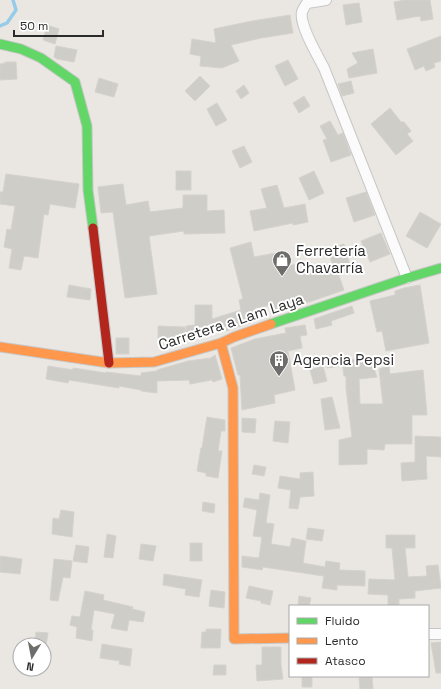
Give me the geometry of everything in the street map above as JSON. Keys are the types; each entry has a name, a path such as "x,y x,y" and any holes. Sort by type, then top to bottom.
{"street":[{"path":"326,0 307,3 302,13 307,35 324,68 407,278"},
{"path":"0,44 21,49 41,58 75,82 87,126 88,190 109,363"},
{"name":"Carretera a Lam Laya","path":"0,347 109,363 154,362 221,343 234,337 407,278 441,268"},
{"path":"221,343 233,388 234,640 289,638"},
{"path":"429,634 441,634"}],"building":[{"path":"404,0 430,0 433,19 421,21 420,16 397,20 394,2"},
{"path":"359,3 362,22 346,25 343,5"},
{"path":"290,15 293,33 231,45 239,61 222,68 200,66 201,56 190,54 192,39 216,43 214,29"},
{"path":"47,25 59,29 55,44 43,40"},
{"path":"441,36 441,61 434,63 435,67 426,71 424,66 415,70 407,49"},
{"path":"56,46 77,50 74,62 57,59 54,57"},
{"path":"373,49 377,73 349,78 347,69 358,63 352,53"},
{"path":"288,60 298,79 285,86 275,66"},
{"path":"5,62 16,62 17,79 0,80 0,64"},
{"path":"200,76 210,86 195,101 185,91"},
{"path":"99,78 118,84 114,97 95,92"},
{"path":"351,81 354,93 342,96 338,84"},
{"path":"244,85 249,93 241,99 236,91"},
{"path":"304,96 310,106 299,113 293,103"},
{"path":"217,103 227,120 216,126 207,109"},
{"path":"390,108 401,122 404,122 411,131 407,134 413,141 396,155 371,124"},
{"path":"330,121 338,135 343,133 351,155 331,162 323,140 327,139 320,126"},
{"path":"244,146 252,162 240,168 232,151"},
{"path":"176,171 191,171 191,190 176,190"},
{"path":"314,171 324,193 309,200 299,178"},
{"path":"6,174 79,184 75,208 50,204 48,215 44,214 38,258 24,256 21,270 9,268 12,249 4,247 7,229 11,230 15,206 0,204 0,192 3,192"},
{"path":"123,184 126,205 148,201 150,212 183,208 183,195 207,195 207,211 224,210 225,233 184,234 184,231 149,236 157,294 125,298 113,212 101,213 98,187"},
{"path":"277,185 284,208 305,204 308,222 293,225 293,223 254,231 250,211 267,208 261,189"},
{"path":"366,192 375,215 354,222 346,198"},
{"path":"420,212 441,224 427,248 406,236"},
{"path":"381,233 390,254 370,262 361,241"},
{"path":"251,242 254,257 281,252 284,267 297,264 300,275 332,263 327,249 344,244 351,269 338,273 344,290 309,302 273,311 272,305 255,308 256,318 251,319 252,322 226,331 225,326 195,335 186,335 186,326 195,325 195,305 212,305 212,319 241,310 239,300 243,299 230,248"},
{"path":"69,285 91,289 90,300 67,297"},
{"path":"420,285 429,343 386,351 382,331 377,332 370,301 395,295 395,291 404,288"},
{"path":"352,306 354,313 331,321 332,325 316,329 314,319"},
{"path":"305,325 307,335 300,336 302,348 288,351 295,390 274,395 275,403 242,410 240,375 238,375 231,348 255,339 286,333 285,328"},
{"path":"158,326 185,327 186,340 171,341 171,338 158,338"},
{"path":"116,338 129,338 129,354 116,354"},
{"path":"215,355 222,379 213,382 212,380 190,384 189,380 157,381 157,393 119,386 119,388 69,380 68,383 46,379 48,366 73,370 73,368 141,376 141,373 157,371 188,361 211,358"},
{"path":"338,356 340,366 327,368 325,357"},
{"path":"370,357 377,377 359,379 360,404 383,404 379,369 389,366 390,374 423,370 427,415 412,415 412,444 385,444 384,450 367,449 367,464 339,465 339,440 352,437 346,376 344,376 342,361"},
{"path":"323,366 327,381 314,384 310,370"},
{"path":"332,397 340,428 325,430 321,399"},
{"path":"207,417 225,420 225,431 221,431 218,451 222,451 218,478 206,476 206,473 197,471"},
{"path":"242,418 256,419 255,433 242,432"},
{"path":"275,421 290,422 288,443 273,441"},
{"path":"415,436 441,437 441,457 426,456 427,479 402,481 401,463 415,462"},
{"path":"254,465 266,467 264,476 252,474"},
{"path":"313,472 314,496 300,497 298,509 289,508 291,490 278,488 280,476 300,479 300,473"},
{"path":"260,493 270,495 266,523 274,524 271,544 290,547 292,538 306,541 303,563 325,567 326,561 340,563 339,570 365,571 365,586 337,585 337,590 322,588 324,576 263,567 262,570 242,567 242,556 259,558 262,537 253,536 257,510 243,507 245,498 259,500"},
{"path":"203,502 215,504 214,513 202,511"},
{"path":"61,510 74,512 72,537 52,534 53,518 59,519"},
{"path":"308,528 324,530 322,541 306,539"},
{"path":"107,534 116,536 113,558 104,557"},
{"path":"386,535 415,535 415,548 405,548 408,577 427,576 426,566 438,565 441,588 415,591 415,598 399,599 399,605 388,605 388,595 368,594 369,579 395,580 392,548 386,548"},
{"path":"190,543 202,543 202,561 190,561"},
{"path":"141,544 156,546 153,561 139,559"},
{"path":"76,545 89,547 87,563 73,561"},
{"path":"0,556 22,559 20,574 0,572"},
{"path":"54,559 72,561 70,578 63,577 58,601 50,600"},
{"path":"164,574 202,580 199,597 185,595 186,589 163,585"},
{"path":"249,586 273,591 270,605 261,603 261,601 246,598"},
{"path":"211,590 225,592 224,608 209,606"},
{"path":"85,591 104,595 103,600 133,607 132,609 145,612 143,622 129,620 127,631 111,628 115,614 94,610 91,630 93,630 92,641 76,638 77,627 70,625 72,616 80,617"},
{"path":"299,596 311,598 309,605 298,605"},
{"path":"206,629 221,629 220,648 201,648 202,632 206,632"},
{"path":"36,632 48,633 47,637 36,637"},
{"path":"441,642 441,673 436,673 431,643"},
{"path":"102,644 132,649 130,666 119,664 120,661 100,658"},
{"path":"262,647 281,647 283,679 257,681 256,665 262,665"},
{"path":"214,665 226,665 226,675 213,675"},
{"path":"302,677 312,677 312,687 302,687"},
{"path":"372,677 373,689 360,689 359,678"}],"waterway":[{"path":"0,26 7,23 16,10 13,0"}],"traffic: fast":[{"path":"0,44 21,49 41,58 75,82 87,126 88,190 93,228"},
{"path":"271,324 441,268"}],"traffic: slow":[{"path":"0,347 109,363 154,362 221,343 271,324"},
{"path":"221,343 233,388 234,639 289,638"}],"traffic: jam":[{"path":"93,228 109,363"}],"place":[{"name":"Ferretería Chavarría","path":"282,277"},
{"name":"Agencia Pepsi","path":"279,377"}]}
